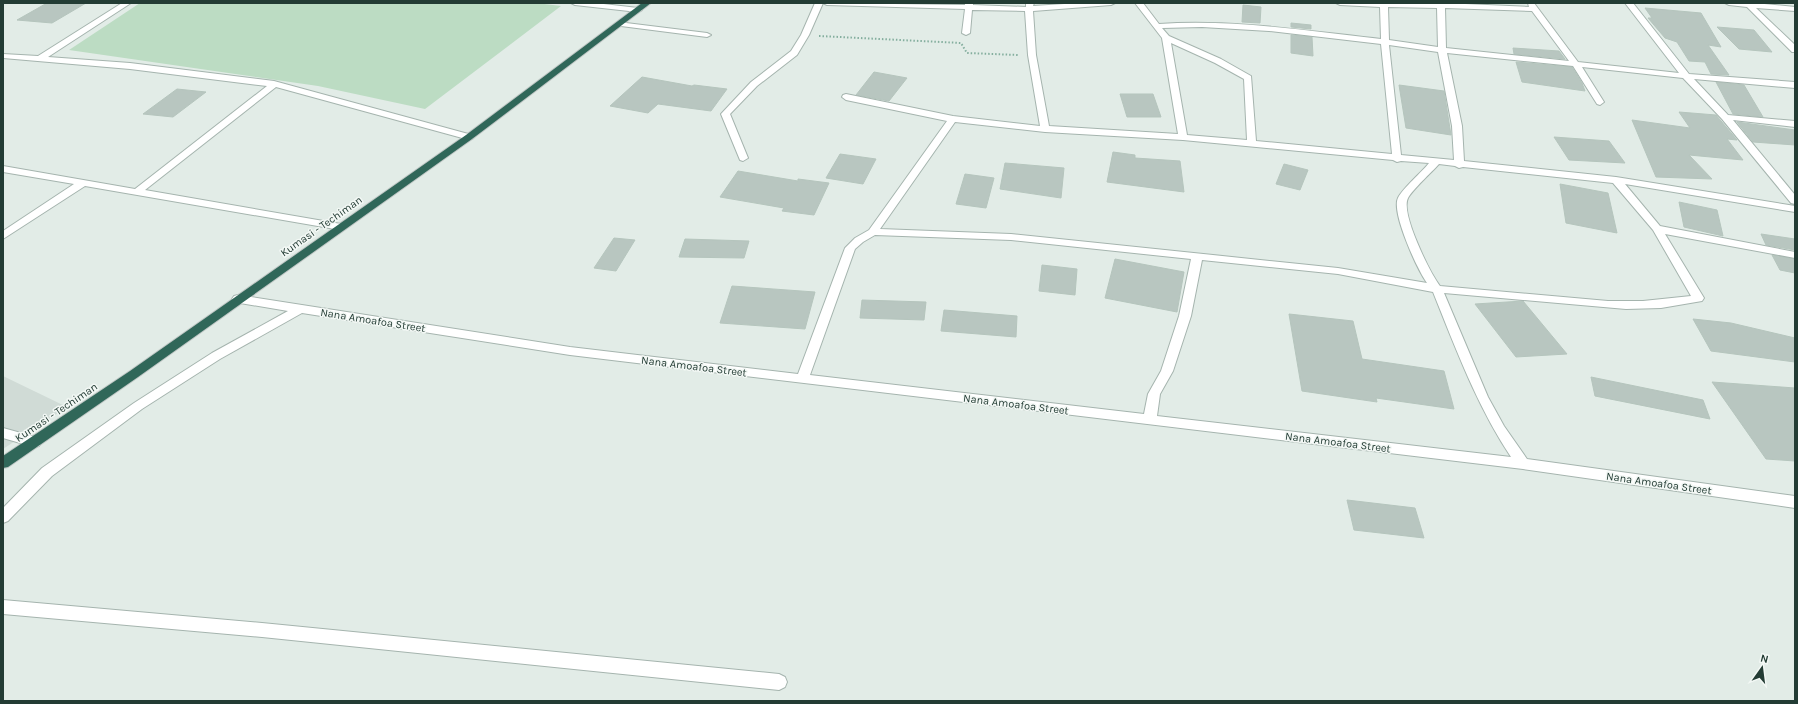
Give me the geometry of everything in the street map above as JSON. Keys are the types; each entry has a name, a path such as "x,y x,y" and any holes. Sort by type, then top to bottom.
{"highway":[{"name":"Kumasi - Techiman","path":"3,462 134,374 238,299 469,138 647,3"}],"street":[{"path":"41,58 127,3"},
{"path":"574,3 638,10"},
{"path":"744,158 725,114 744,92 766,74 780,66 795,52 805,35 819,3"},
{"path":"828,3 1029,6 1111,3"},
{"path":"1139,3 1166,38 1183,137"},
{"path":"1340,3 1536,9"},
{"path":"1530,3 1575,63 1600,102"},
{"path":"1629,3 1686,76 1726,117 1795,201"},
{"path":"1729,3 1795,9"},
{"path":"1384,4 1385,41 1397,159"},
{"path":"1748,4 1795,50"},
{"path":"966,33 969,5"},
{"path":"1440,5 1442,50 1457,126 1460,164"},
{"path":"1029,6 1032,55 1045,129"},
{"path":"1157,26 1194,23 1258,27 1385,41 1442,50 1686,76 1795,85"},
{"path":"621,24 707,35"},
{"path":"1166,38 1218,61 1248,78 1252,144"},
{"path":"3,56 41,58 199,74 274,84 342,101 469,138"},
{"path":"136,193 274,84"},
{"path":"846,97 953,119 1045,129 1183,137 1397,159 1561,173 1616,180 1795,209"},
{"path":"1726,117 1795,124"},
{"path":"803,378 850,248 859,240 873,232 953,119"},
{"path":"1436,162 1403,198 1401,208 1424,270 1429,280 1437,289 1482,397 1499,430 1523,464"},
{"path":"3,169 341,227"},
{"path":"873,232 1011,237 1338,270 1437,289 1604,305 1643,307 1674,304 1698,298 1657,229 1616,180"},
{"path":"3,236 83,183"},
{"path":"1657,229 1795,255"},
{"path":"1150,420 1154,394 1167,371 1184,316 1197,256"},
{"name":"Nana Amoafoa Street","path":"238,299 570,351 1523,464 1795,502"},
{"path":"3,517 47,472 138,406 216,356 300,309"},
{"path":"3,433 34,442"},
{"path":"3,607 262,630 779,682"}],"path":[{"path":"805,35 961,43 966,53 1032,55"}],"shaded area":[{"path":"3,376 67,407 3,449"}],"green space":[{"path":"140,3 536,3 561,6 425,109 318,86 69,50"}],"building":[{"path":"47,3 86,3 52,23 17,20"},
{"path":"1243,5 1261,7 1260,23 1242,22"},
{"path":"1645,8 1701,13 1721,47 1708,45 1729,75 1711,74 1705,62 1689,61 1677,42 1665,38 1648,18 1652,18"},
{"path":"1291,23 1311,25 1311,29 1291,27"},
{"path":"1717,27 1754,30 1772,52 1739,49"},
{"path":"1291,35 1312,37 1313,56 1291,53"},
{"path":"1513,48 1559,51 1565,59 1514,54"},
{"path":"1516,62 1572,67 1585,91 1522,82"},
{"path":"874,72 907,78 889,101 856,95"},
{"path":"642,77 692,86 727,89 711,111 658,104 648,113 610,106"},
{"path":"1716,82 1744,85 1763,117 1733,114"},
{"path":"1399,85 1444,91 1451,135 1406,128"},
{"path":"177,89 206,92 173,117 143,114"},
{"path":"1120,94 1153,94 1161,117 1127,117"},
{"path":"1679,112 1716,115 1737,140 1727,139 1743,160 1689,155 1712,179 1656,177 1632,120 1690,128"},
{"path":"1737,122 1795,130 1795,145 1753,142"},
{"path":"1554,137 1609,141 1625,163 1569,160"},
{"path":"1113,152 1135,155 1135,158 1180,161 1184,192 1107,182"},
{"path":"840,154 876,159 863,184 826,178"},
{"path":"1005,163 1064,168 1061,198 1000,189"},
{"path":"1284,164 1308,170 1300,190 1276,184"},
{"path":"738,171 798,181 798,179 829,183 814,215 782,211 784,208 720,197"},
{"path":"965,174 994,178 986,208 956,204"},
{"path":"1560,184 1608,193 1617,233 1566,223"},
{"path":"1679,202 1717,210 1723,236 1684,227"},
{"path":"1761,234 1795,239 1795,250 1766,245"},
{"path":"614,238 635,240 616,271 594,268"},
{"path":"685,239 749,241 744,258 679,257"},
{"path":"1772,255 1795,259 1795,273 1780,270"},
{"path":"1115,259 1184,272 1177,312 1105,298"},
{"path":"1042,265 1077,269 1075,295 1039,291"},
{"path":"732,286 815,292 805,329 720,323"},
{"path":"862,300 926,302 924,320 860,318"},
{"path":"1523,301 1567,354 1516,357 1475,304"},
{"path":"944,310 1017,316 1016,337 941,331"},
{"path":"1289,314 1353,321 1362,359 1444,371 1454,409 1376,398 1377,402 1302,391"},
{"path":"1693,319 1731,323 1795,338 1795,362 1711,351"},
{"path":"1591,377 1703,400 1710,419 1595,396"},
{"path":"1712,382 1795,388 1795,461 1766,459"},
{"path":"1347,500 1415,508 1424,538 1354,530"}]}
